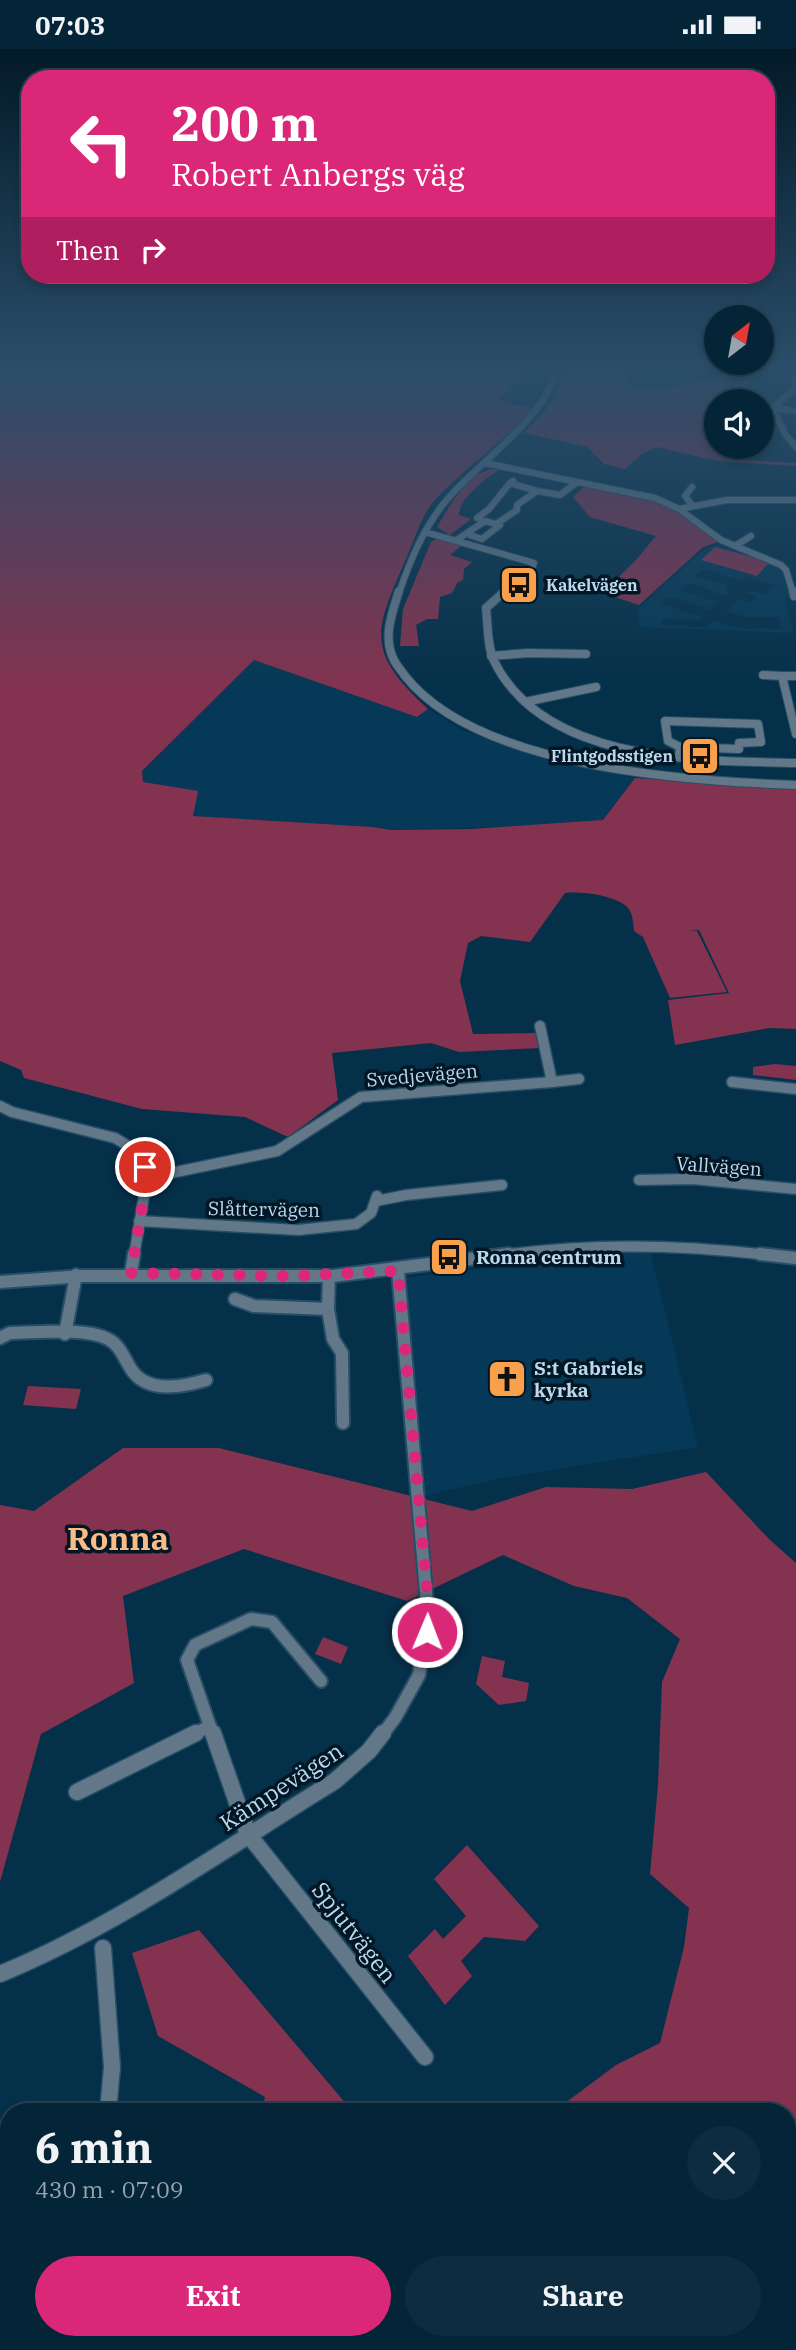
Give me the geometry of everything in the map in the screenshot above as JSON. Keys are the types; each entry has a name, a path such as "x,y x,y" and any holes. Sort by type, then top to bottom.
{"street":[{"path":"473,474 448,499 425,532 388,627 393,659 407,682 434,705 471,728 520,745 638,772 713,781 796,785"},
{"path":"466,534 482,539 500,525 477,518 519,474"},
{"path":"534,474 636,492 679,509 714,535 781,565 786,570 794,596"},
{"path":"510,483 560,495 576,483"},
{"path":"692,487 685,496 692,505"},
{"path":"496,524 517,510 517,505 537,491"},
{"path":"502,494 525,499"},
{"path":"679,509 727,500 796,500"},
{"path":"485,512 505,519"},
{"path":"458,539 485,521"},
{"path":"425,532 532,561 534,565 529,571 486,608 485,630 491,656 503,679 548,722 577,736 631,750 679,757 796,763"},
{"path":"735,546 751,536"},
{"path":"491,656 528,653 586,654"},
{"path":"763,675 796,676"},
{"path":"782,676 796,734"},
{"path":"525,702 596,687"},
{"path":"666,721 758,724 761,742 739,743 739,749 680,747 668,741 666,721"},
{"path":"679,757 680,747"},
{"path":"540,1026 552,1082"},
{"name":"Svedjevägen","path":"147,1178 277,1151 294,1143 344,1105 361,1097 579,1079"},
{"path":"732,1082 796,1089"},
{"path":"0,1106 12,1112 126,1143 141,1158 147,1178 131,1273"},
{"name":"Vallvägen","path":"639,1180 693,1179 796,1189"},
{"name":"Slåttervägen","path":"139,1221 298,1230 356,1224 371,1213 376,1199 502,1185"},
{"path":"0,1282 131,1273 329,1276 398,1271 526,1252 615,1245 707,1248 796,1258"},
{"name":"Kämpevägen","path":"0,1973 46,1955 90,1931 335,1781 369,1751 395,1718 419,1675 428,1615 398,1271"},
{"path":"65,1334 76,1275"},
{"path":"329,1276 328,1309 333,1339 342,1353 343,1423"},
{"path":"235,1299 254,1305 328,1309"},
{"path":"0,1338 10,1333 107,1337 122,1350 135,1375 149,1385 189,1386 206,1380"},
{"name":"Spjutvägen","path":"321,1681 272,1622 251,1619 195,1645 187,1660 248,1834 425,2057"},
{"path":"77,1792 210,1726"},
{"path":"103,1948 112,2067 109,2103"}],"shaded area":[{"path":"0,474 462,474 434,501 425,514 382,623 381,639 393,671 428,709 417,717 254,660 142,771 143,782 198,791 193,816 391,830 471,829 603,820 635,778 796,789 796,1029 769,1028 675,1045 668,1000 729,993 699,930 689,931 697,931 727,992 670,998 643,937 634,931 628,907 604,896 565,893 530,942 481,936 468,943 460,981 473,1034 536,1033 540,1048 459,1052 431,1043 332,1053 338,1100 288,1137 245,1117 142,1109 24,1078 21,1070 0,1061"},
{"path":"492,474 463,502 459,515 471,519 450,535 437,527 453,501 475,477"},
{"path":"585,486 652,499 677,510 721,541 703,547 639,605 594,590 600,586 607,588 656,536 590,517 573,497"},
{"path":"436,539 463,544 450,555 472,562 464,569 463,580 458,582 452,593 440,597 438,619 427,619 416,625 419,646 400,646 403,609 431,542"},
{"path":"728,543 781,565 794,596 785,598 793,633 639,627 638,609 706,548","holes":["709,570 741,581 746,576 773,585 766,594 748,590 745,593 757,596 750,603 738,600 726,611 744,617 779,617 781,629 739,628 713,620 707,627 662,625 662,619 701,620 703,617 661,604 666,599 674,598 710,611 713,608 709,606 719,602 680,591 685,585 693,584 726,596 729,593 725,591 727,588 735,587 695,576 700,571"]},
{"path":"715,547 770,562 757,576 701,560"},
{"path":"254,660 417,716 428,709 460,729 499,744 635,778 603,820 573,824 391,830 192,816 143,783 142,771"},
{"path":"775,1064 796,1066 796,1080 753,1075 753,1067"},
{"name":"Ronna centrum","path":"650,1250 698,1447 501,1478 424,1496 401,1278"},
{"path":"28,1386 81,1389 76,1409 23,1405"},
{"path":"123,1448 219,1448 472,1511 546,1487 632,1489 706,1472 769,1539 796,1563 796,2103 565,2103 616,2065 660,2043 684,1947 689,1908 650,1874 658,1785 662,1682 680,1639 627,1598 574,1586 503,1555 407,1601 244,1549 123,1596 134,1683 41,1734 0,1882 0,1505 34,1511"},
{"path":"323,1637 348,1647 341,1664 315,1654"},
{"path":"482,1656 505,1661 502,1677 529,1683 526,1701 499,1705 476,1684"},
{"path":"467,1845 539,1926 525,1941 484,1937 461,1961 472,1976 445,2005 408,1956 435,1929 443,1939 466,1916 434,1879"},
{"path":"199,1930 345,2103 264,2103 265,2097 158,2036 132,1953"}],"place":[{"name":"Kakelvägen","path":"519,585"},
{"name":"Flintgodsstigen","path":"700,756"},
{"name":"Ronna centrum","path":"449,1257"},
{"name":"S:t Gabriels kyrka","path":"507,1379"}],"district":[{"name":"Ronna","path":"118,1538"}],"route":[{"path":"145,1167 147,1178 131,1273 244,1277 329,1276 398,1271 427,1591 427,1632"}]}
